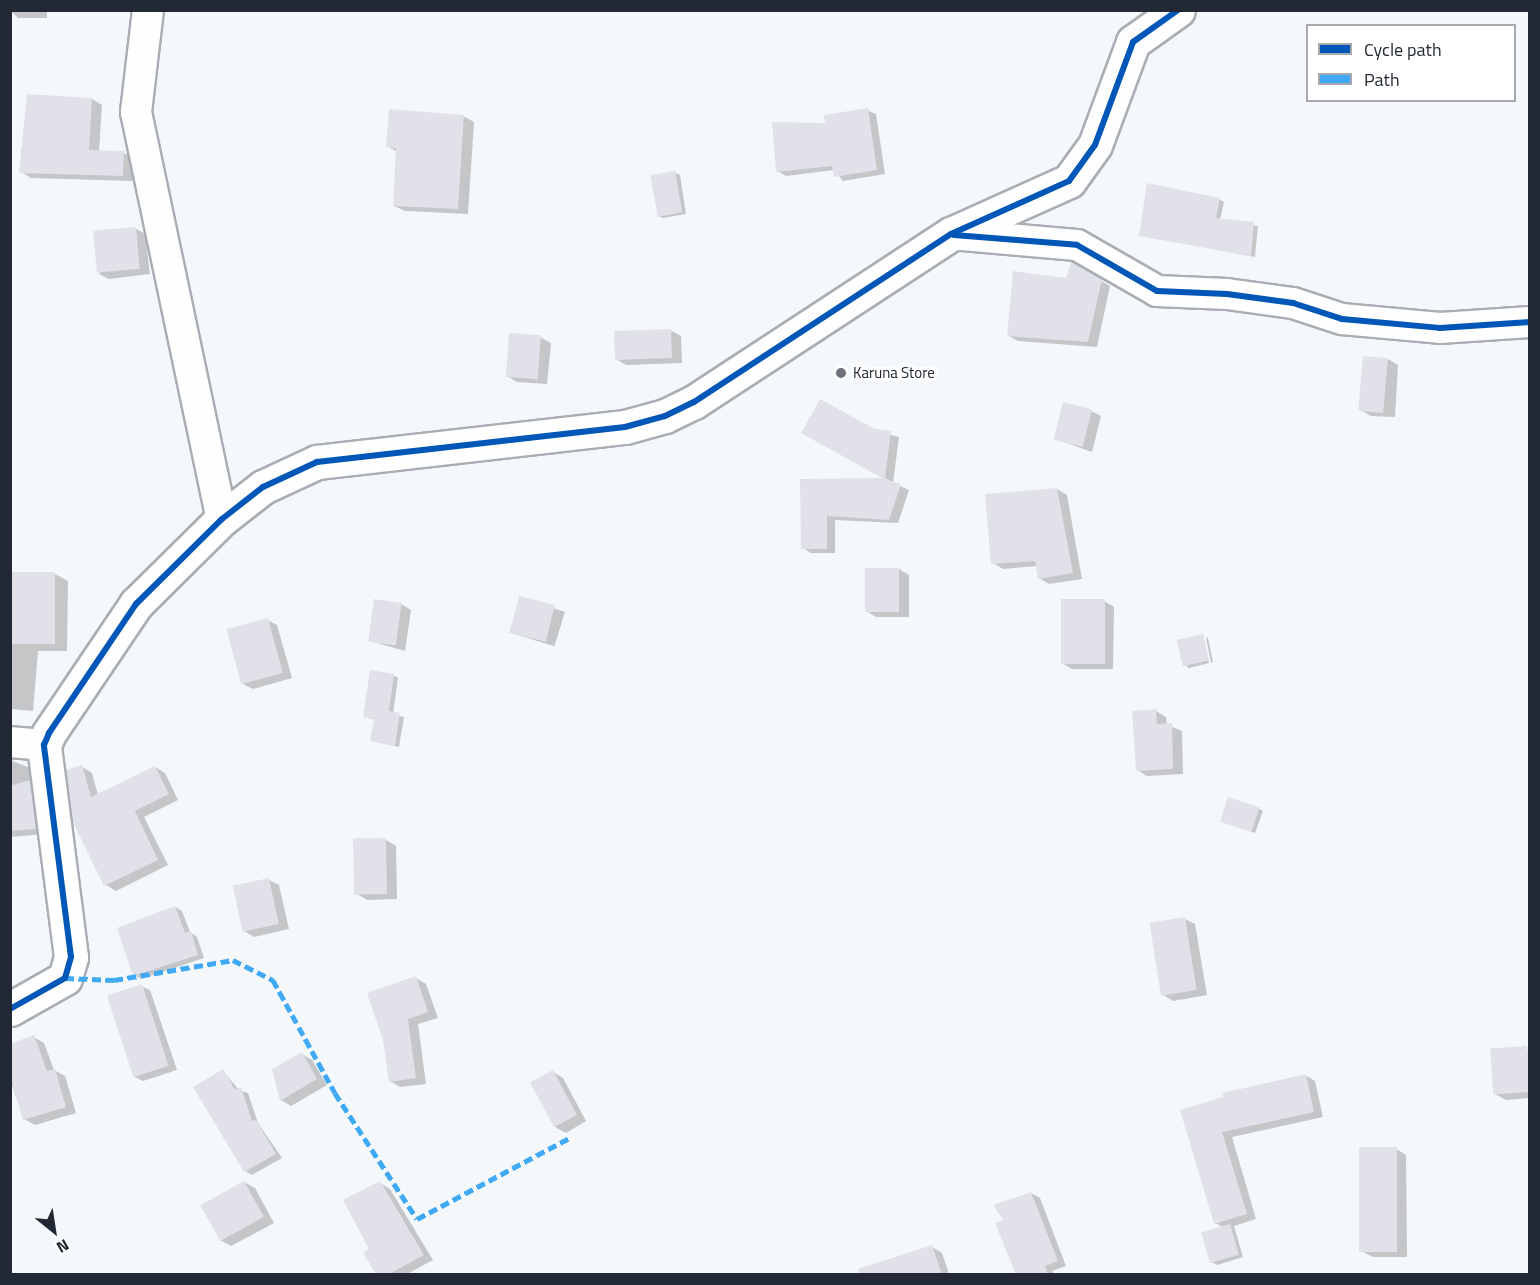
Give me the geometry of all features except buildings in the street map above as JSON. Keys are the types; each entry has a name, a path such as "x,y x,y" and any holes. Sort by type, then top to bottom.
{"street":[{"path":"148,10 136,112 222,519"},
{"path":"10,1009 65,978 71,957 44,745 136,604 222,519 263,487 317,462 625,427 665,416 694,402 951,234 1069,181 1095,145 1133,42 1178,10"},
{"path":"951,234 1077,245 1157,291 1227,294 1293,303 1342,319 1440,328 1530,322"},
{"path":"10,742 44,745"}],"marked path":[{"path":"65,978 114,980 233,960 273,980 335,1093 417,1219 571,1137"}],"cycle path":[{"path":"10,1009 65,978 71,957 44,745 49,733 136,604 222,519 263,487 317,462 625,427 665,416 694,402 951,234 1069,181 1095,145 1133,42 1178,10"},
{"path":"954,235 1077,245 1157,291 1227,294 1293,303 1342,319 1440,328 1530,322"}],"place":[{"name":"Karuna Store","path":"841,373"}]}
